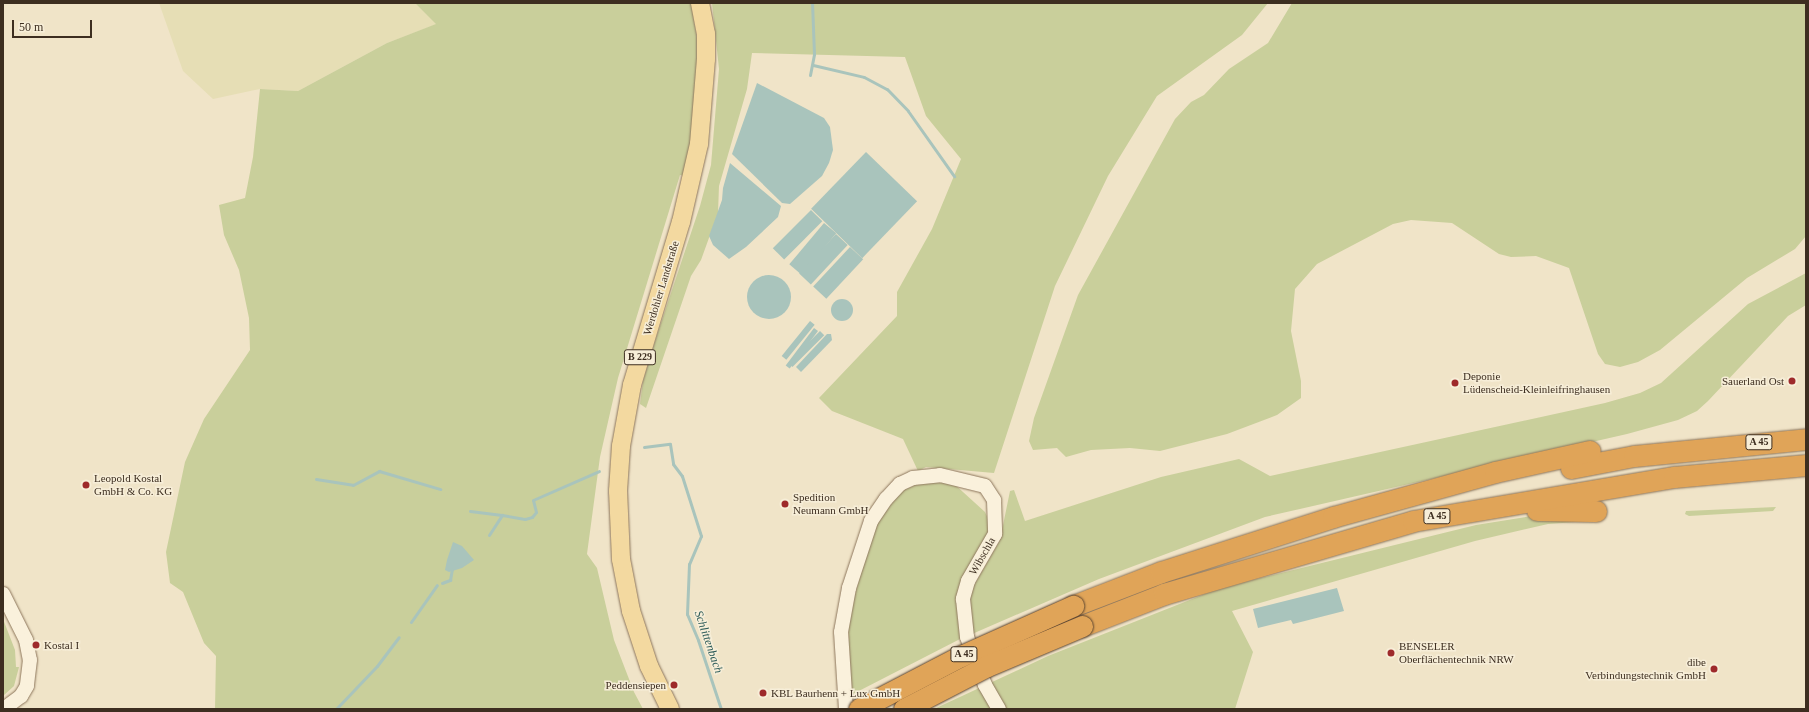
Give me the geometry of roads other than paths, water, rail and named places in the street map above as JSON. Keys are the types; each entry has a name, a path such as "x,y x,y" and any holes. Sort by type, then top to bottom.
{"highway":[{"name":"A 45","path":"859,709 961,656 1073,606 1161,572 1243,545 1421,494 1634,456 1806,439"},
{"path":"1421,494 1502,470 1590,451"},
{"name":"A 45","path":"904,709 986,666 1164,594 1365,534 1427,518 1674,477 1806,465"},
{"path":"1427,518 1550,509 1596,510"}],"main road":[{"name":"Werdohler Landstraße","path":"670,709 649,666 631,611 621,559 618,491 621,446 632,385 681,222 699,144 706,59 706,34 700,3"}],"street":[{"name":"Wibschla","path":"846,709 841,632 849,588 871,521 900,484 913,478 940,474 986,486 994,500 995,534 968,581 963,599 967,637 984,685 999,709"},
{"path":"3,594 26,640 30,660 27,686 20,696 4,709"}],"water":[{"path":"757,83 824,118 830,127 833,150 829,163 822,176 790,204 782,203 732,154"},
{"path":"866,152 917,201 862,258 811,209"},
{"path":"730,163 781,206 778,217 746,247 729,259 713,245 709,236 722,200 723,188"},
{"path":"811,210 822,221 784,259 773,248"},
{"path":"824,223 836,233 802,275 789,264"},
{"path":"836,234 848,245 811,284 799,273"},
{"path":"850,247 863,259 826,299 813,286"},
{"path":"765,275 773,275 778,276 785,281 790,288 790,306 785,313 778,318 765,319 757,316 750,309 747,301 747,293 750,285 757,278"},
{"path":"842,299 850,302 853,310 850,318 842,321 834,318 831,310 834,302"},
{"path":"810,321 815,325 786,360 782,356"},
{"path":"814,328 818,331 790,369 786,366"},
{"path":"820,331 824,335 792,367 788,363"},
{"path":"827,334 831,334 832,340 801,372 796,367"},
{"path":"453,542 462,546 474,560 462,568 449,572 445,570"},
{"path":"1337,588 1344,611 1293,624 1291,620 1258,628 1253,609"}],"waterway":[{"name":"Schlittenbach","path":"810,75 814,54 812,3"},
{"path":"813,65 864,77 887,89 908,111 954,176"},
{"name":"Schlittenbach","path":"644,447 670,444 673,464 682,476 701,536 689,564 687,614 698,640 721,709"},
{"path":"316,479 353,485 379,471 440,489"},
{"path":"489,535 502,515 525,519 532,517 536,512 533,500 599,471"},
{"path":"470,511 502,515"},
{"path":"442,583 450,580 452,569"},
{"path":"411,622 437,585"},
{"path":"336,709 377,666 399,637"}],"place":[{"name":"Sauerland Ost","path":"1792,381"},
{"name":"Deponie Lüdenscheid-Kleinleifringhausen","path":"1455,383"},
{"name":"Leopold Kostal GmbH & Co. KG","path":"86,485"},
{"name":"Spedition Neumann GmbH","path":"785,504"},
{"name":"Kostal I","path":"36,645"},
{"name":"BENSELER Oberflächentechnik NRW","path":"1391,653"},
{"name":"dibe Verbindungstechnik GmbH","path":"1714,669"},
{"name":"Peddensiepen","path":"674,685"},
{"name":"KBL Baurhenn + Lux GmbH","path":"763,693"}]}
